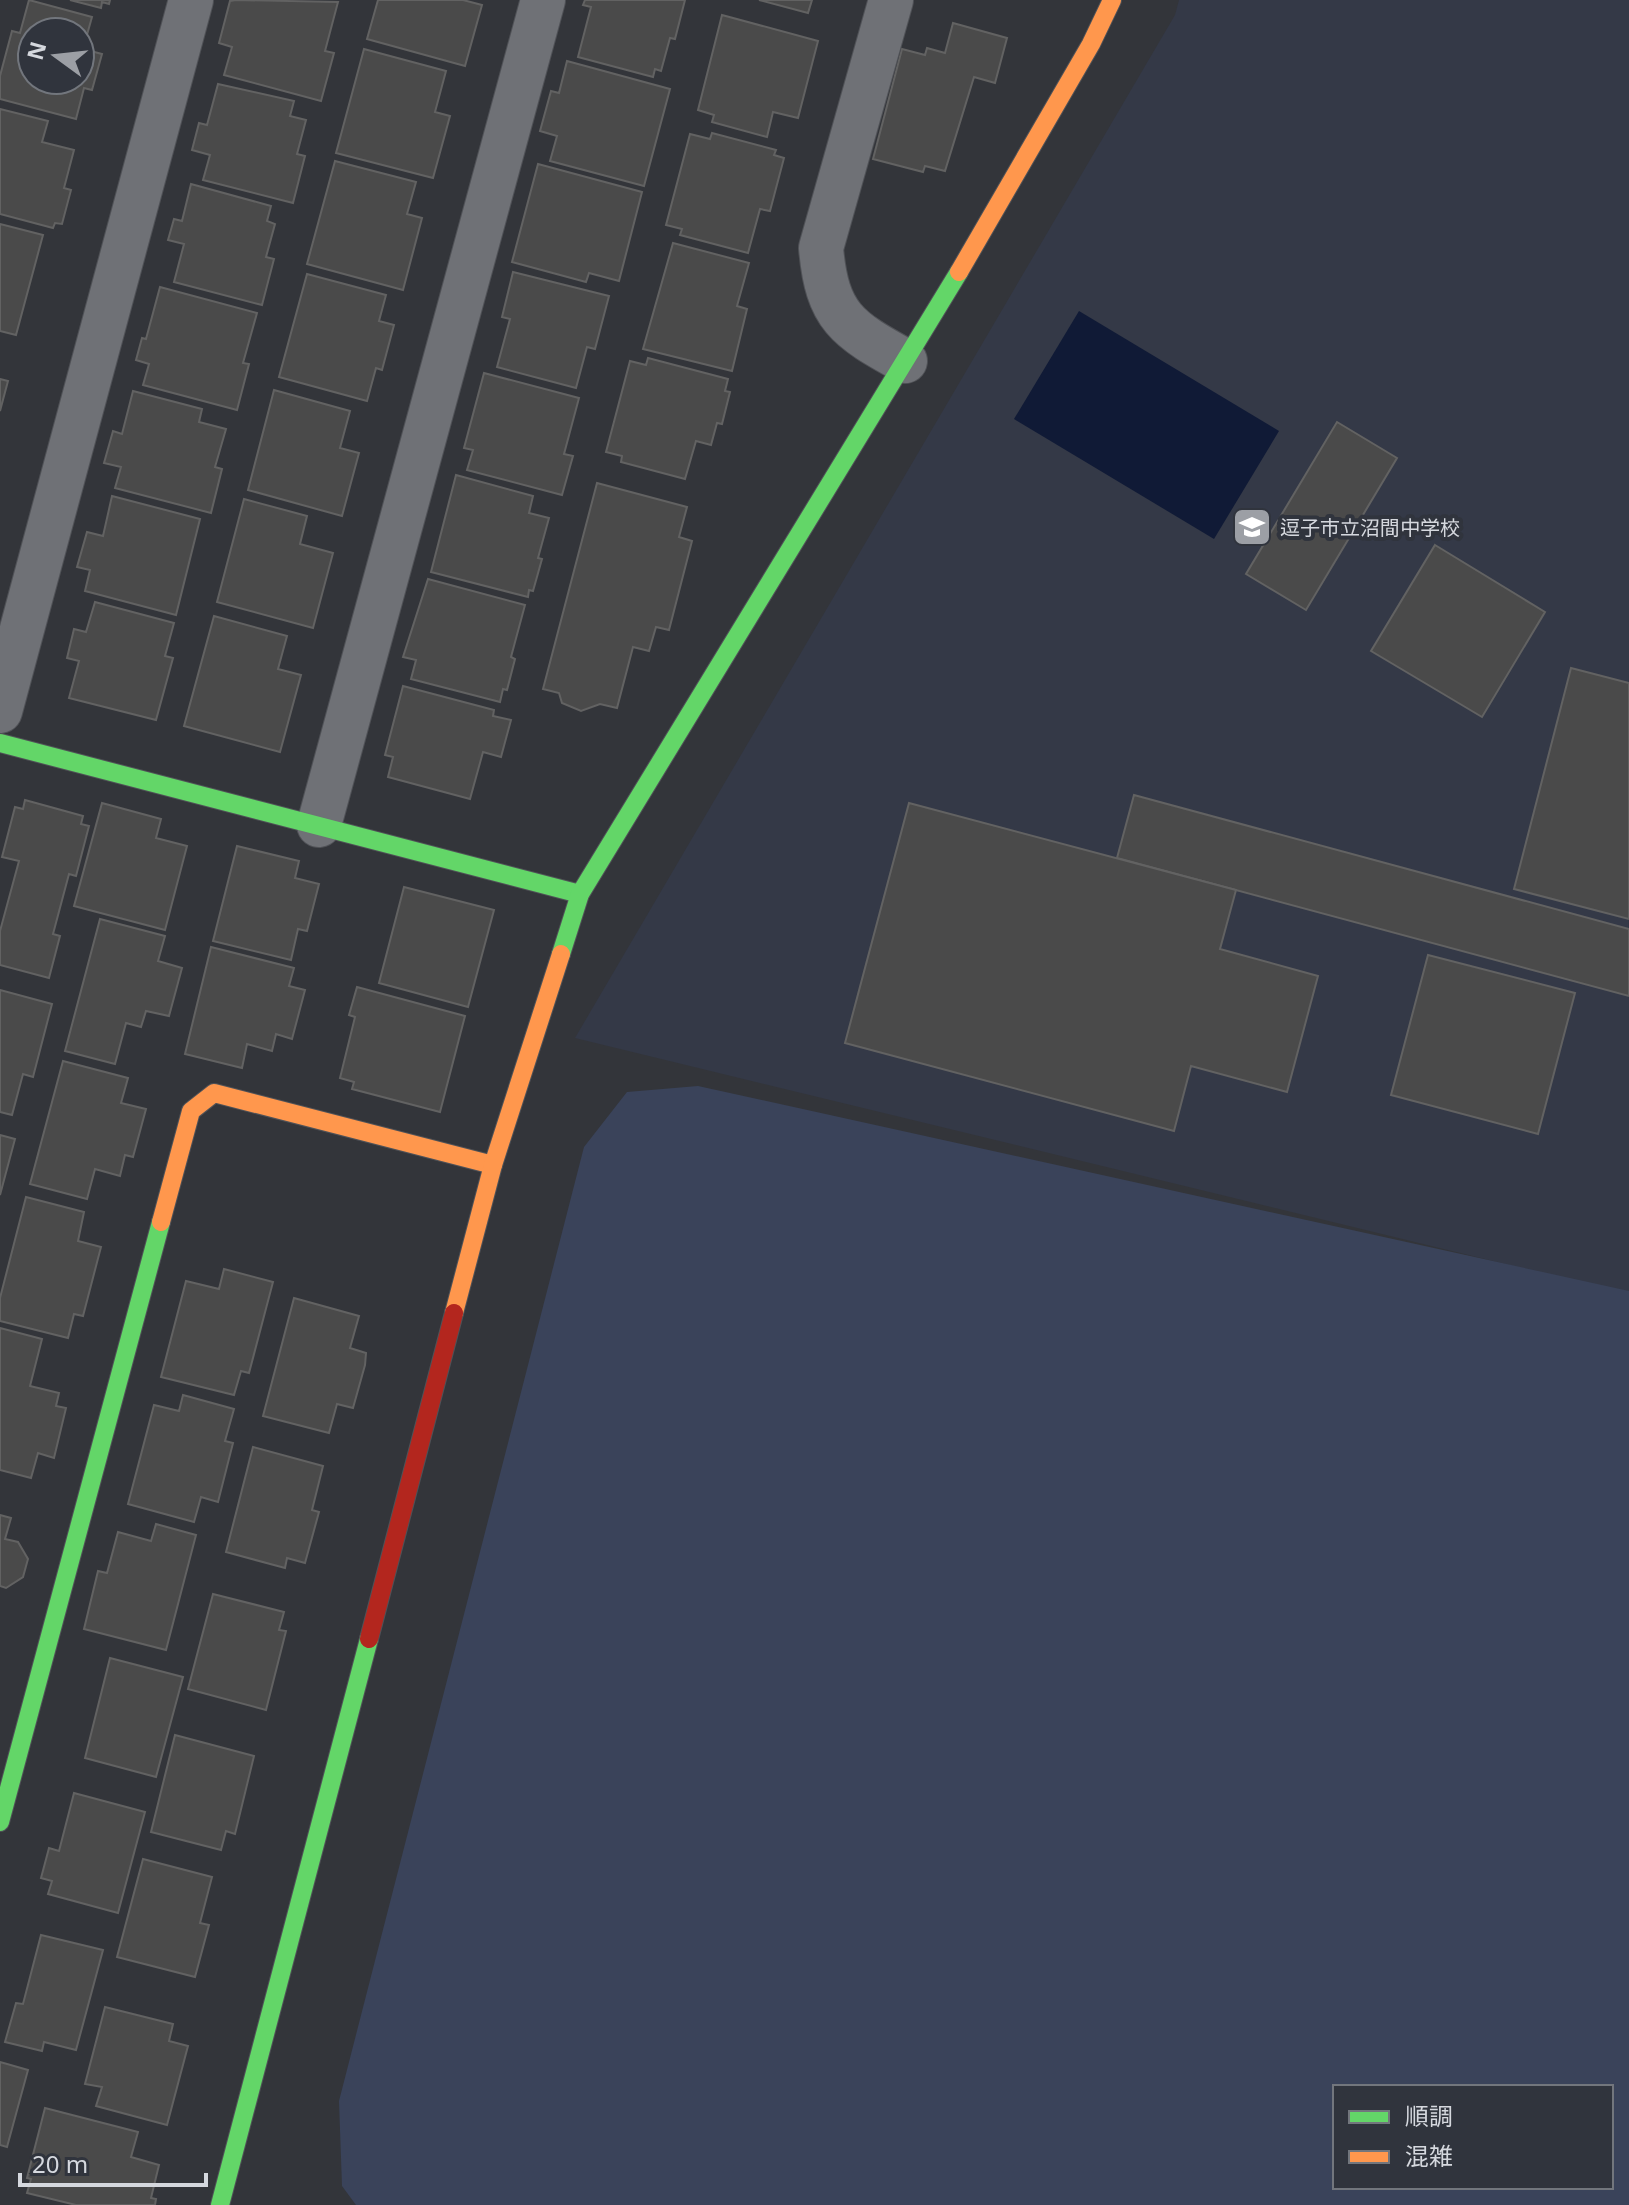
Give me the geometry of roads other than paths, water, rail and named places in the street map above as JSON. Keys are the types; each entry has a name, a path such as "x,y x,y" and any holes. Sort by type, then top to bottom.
{"street":[{"path":"0,711 191,0"},
{"path":"319,825 543,0"},
{"path":"891,0 821,248 824,288 854,333 905,361"},
{"path":"220,2205 493,1165 580,894 905,361 1091,44 1112,0"},
{"path":"0,743 580,894"},
{"path":"0,1822 191,1111 214,1093 493,1165"}],"place":[{"name":"逗子市立沼間中学校","path":"1252,527"}]}
